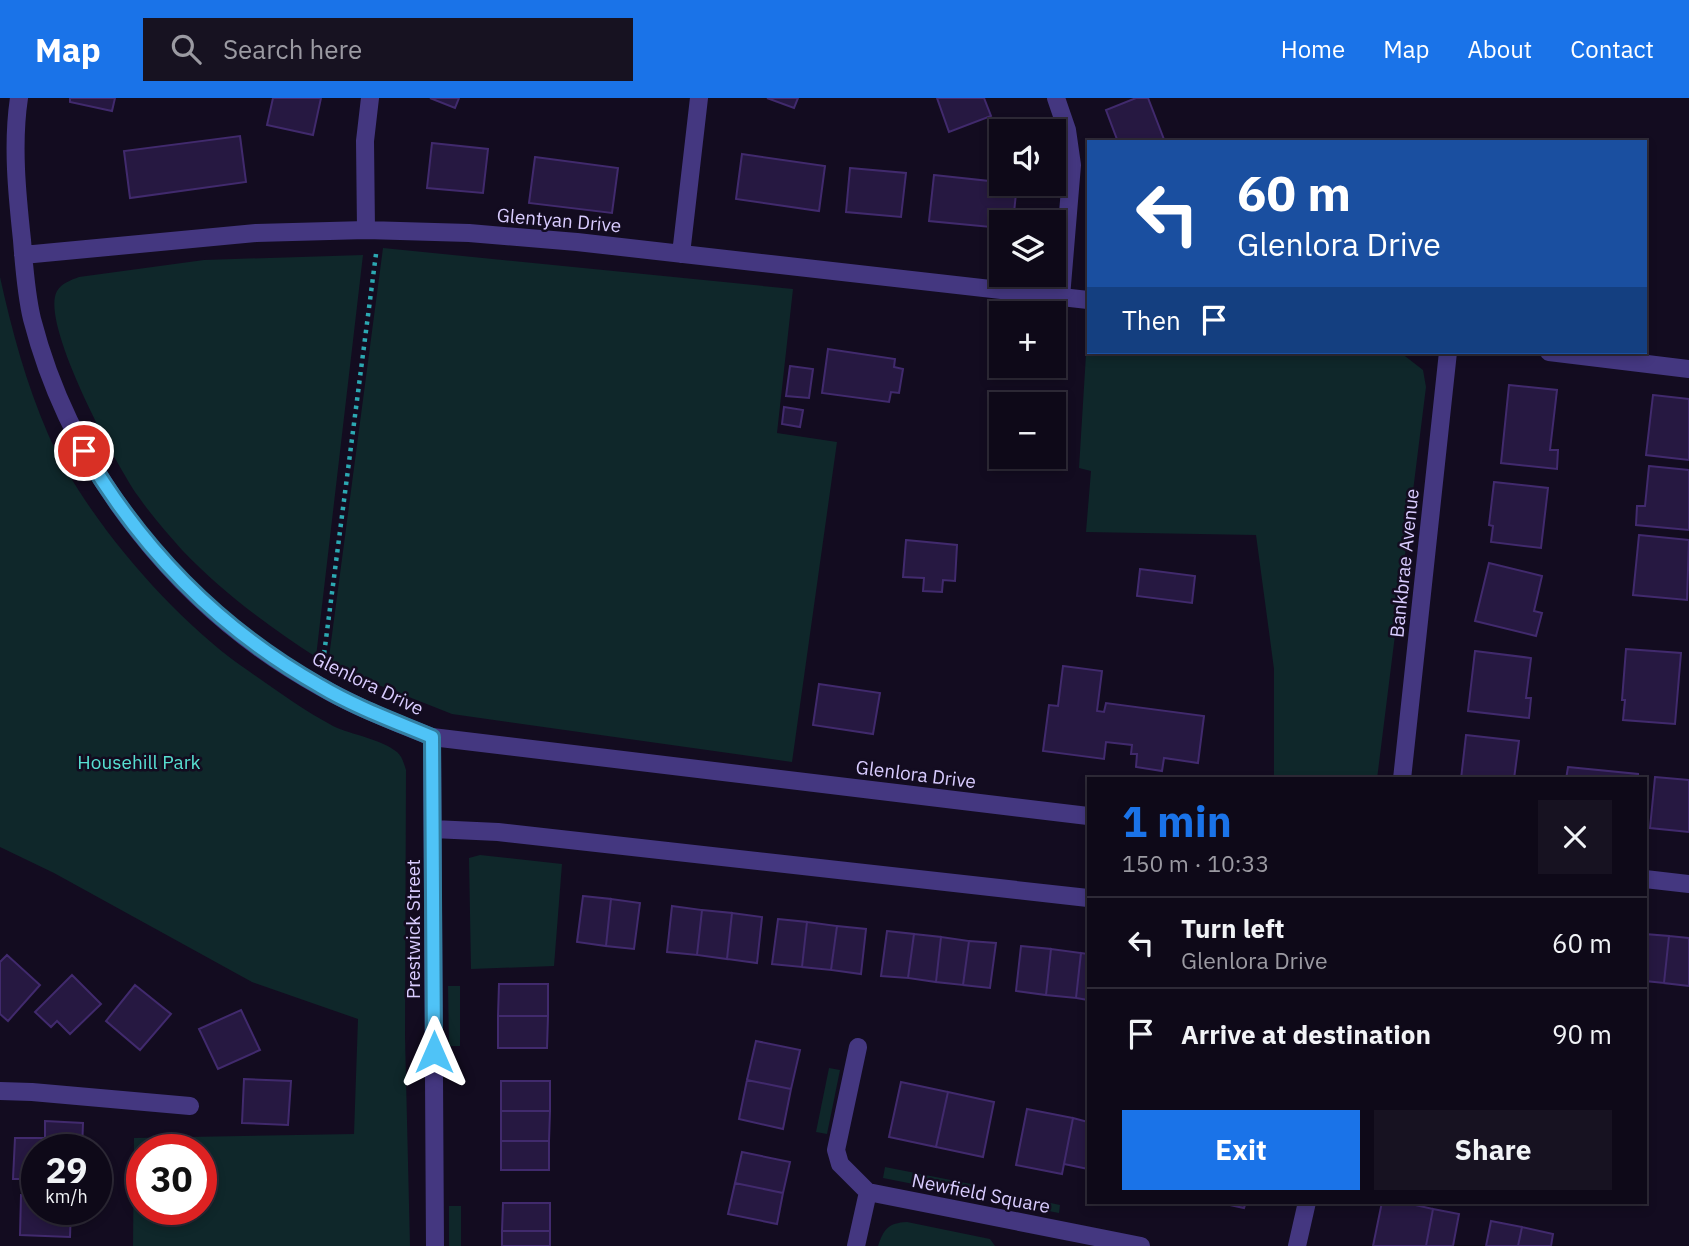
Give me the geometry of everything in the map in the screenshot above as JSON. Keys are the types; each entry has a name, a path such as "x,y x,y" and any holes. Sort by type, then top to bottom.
{"street":[{"name":"Glenlora Drive","path":"19,98 16,187 23,255 32,317 52,381 84,451 135,530 178,578 254,643 320,687 365,710 432,737 1087,816"},
{"path":"370,98 365,141 373,230"},
{"path":"681,254 699,98"},
{"path":"1056,98 1067,130 1072,165 1062,297"},
{"name":"Glentyan Drive","path":"23,255 256,233 373,230 482,234 1087,300"},
{"name":"Bankbrae Avenue","path":"1402,777 1448,354"},
{"path":"1565,354 1689,369"},
{"name":"Prestwick Street","path":"432,737 435,1246"},
{"path":"433,830 498,832 1087,898"},
{"path":"1647,879 1689,884"},
{"path":"856,1246 868,1192 840,1164 836,1150 858,1047"},
{"path":"0,1091 32,1091 190,1106"},
{"name":"Newfield Square","path":"868,1192 1141,1246"},
{"path":"1297,1246 1307,1204"}],"path":[{"path":"320,687 373,230"}],"green space":[{"path":"383,248 793,289 777,433 837,442 792,762 452,714 328,665"},
{"path":"363,255 316,657 213,580 182,550 143,503 114,456 83,394 69,362 54,308 59,288 79,277 204,260"},
{"name":"Househill Park","path":"0,277 20,357 48,434 83,497 130,560 185,619 240,665 333,726 383,744 397,752 403,760 406,770 405,1037 410,1246 133,1246 133,1225 217,1225 217,1136 354,1134 358,1019 252,982 54,873 0,847"},
{"path":"1087,338 1087,354 1402,354 1423,370 1426,387 1377,777 1274,777 1274,669 1256,535 1086,532 1091,471 1079,468"},
{"path":"480,855 562,864 554,966 471,969 469,858"},
{"path":"448,986 460,986 460,1046 449,1046"},
{"path":"829,1068 840,1070 827,1134 816,1132"},
{"path":"885,1167 976,1185 974,1196 883,1178"},
{"path":"1013,1195 1060,1205 1059,1213 1012,1204"},
{"path":"449,1206 461,1206 461,1246 449,1246"},
{"path":"907,1222 990,1239 995,1246 878,1246 888,1228"}],"building":[{"path":"70,98 115,98 112,111 70,102"},
{"path":"273,98 321,98 313,135 267,125"},
{"path":"430,98 459,98 455,108"},
{"path":"767,98 798,98 794,108"},
{"path":"937,98 984,98 991,116 949,132"},
{"path":"1136,98 1148,98 1164,140 1117,140 1106,110"},
{"path":"240,136 246,182 130,198 124,151"},
{"path":"432,143 488,149 483,193 427,188"},
{"path":"742,154 825,166 819,211 736,199"},
{"path":"535,157 618,168 612,213 529,203"},
{"path":"850,168 906,173 901,217 846,212"},
{"path":"934,175 989,181 989,196 1016,196 1014,210 989,210 989,227 929,221"},
{"path":"828,349 895,359 894,367 903,369 899,393 891,392 889,402 822,393"},
{"path":"790,366 813,369 809,398 786,396"},
{"path":"1509,385 1557,390 1550,450 1558,450 1557,469 1501,463"},
{"path":"1653,395 1689,399 1689,460 1646,455"},
{"path":"784,407 803,410 800,427 782,424"},
{"path":"1649,466 1689,470 1689,530 1636,525 1637,506 1645,506"},
{"path":"1494,482 1548,488 1541,548 1491,542 1493,526 1489,525"},
{"path":"1639,535 1689,540 1687,600 1633,595"},
{"path":"906,540 957,545 955,581 943,580 942,592 923,591 924,578 903,577"},
{"path":"1489,563 1542,576 1534,611 1542,613 1536,636 1475,621"},
{"path":"1140,569 1195,576 1192,603 1137,596"},
{"path":"1626,649 1681,653 1675,724 1623,720"},
{"path":"1475,651 1531,658 1526,698 1531,698 1529,718 1468,711"},
{"path":"1063,666 1102,671 1097,711 1104,712 1106,703 1204,716 1198,763 1164,758 1162,771 1136,767 1137,754 1131,754 1132,745 1106,742 1104,759 1043,751 1049,705 1058,706"},
{"path":"819,684 880,693 873,734 813,725"},
{"path":"1466,735 1519,741 1514,777 1461,777"},
{"path":"1568,767 1638,774 1638,777 1566,777"},
{"path":"1655,777 1689,780 1689,832 1650,828"},
{"path":"583,896 611,899 606,946 577,942"},
{"path":"611,899 640,903 634,949 606,946"},
{"path":"672,906 702,910 697,955 667,952"},
{"path":"702,910 732,913 727,959 697,955"},
{"path":"732,913 762,917 757,963 727,959"},
{"path":"778,919 807,922 802,967 772,964"},
{"path":"807,922 837,926 831,970 802,967"},
{"path":"837,926 866,929 861,974 831,970"},
{"path":"887,931 914,934 908,978 881,976"},
{"path":"914,934 941,937 936,982 908,978"},
{"path":"1647,934 1669,936 1664,983 1647,981"},
{"path":"1669,936 1689,938 1689,986 1664,983"},
{"path":"941,937 969,941 963,985 936,982"},
{"path":"969,941 996,943 990,988 963,985"},
{"path":"1021,946 1051,949 1046,995 1016,991"},
{"path":"1051,949 1081,953 1076,998 1046,995"},
{"path":"1081,953 1087,954 1087,1000 1076,998"},
{"path":"7,955 40,985 8,1021 0,1014 0,962"},
{"path":"72,975 101,1004 70,1034 57,1021 51,1027 35,1012"},
{"path":"499,984 548,984 548,1016 498,1016"},
{"path":"135,985 171,1014 140,1050 106,1021"},
{"path":"241,1010 260,1050 218,1069 199,1029"},
{"path":"498,1016 548,1016 547,1048 498,1048"},
{"path":"756,1041 800,1050 791,1089 747,1080"},
{"path":"244,1079 291,1081 288,1125 242,1123"},
{"path":"747,1080 791,1089 783,1129 739,1119"},
{"path":"501,1081 550,1081 550,1111 501,1111"},
{"path":"901,1082 948,1092 936,1147 889,1137"},
{"path":"948,1092 994,1102 983,1157 936,1147"},
{"path":"1027,1109 1073,1118 1062,1174 1016,1165"},
{"path":"501,1111 550,1111 549,1141 501,1141"},
{"path":"1073,1118 1087,1122 1087,1169 1064,1164"},
{"path":"45,1121 83,1123 83,1134 45,1134"},
{"path":"15,1138 21,1138 21,1179 13,1179"},
{"path":"501,1141 549,1141 549,1170 501,1170"},
{"path":"742,1152 790,1162 783,1193 735,1183"},
{"path":"735,1183 783,1193 777,1224 728,1214"},
{"path":"21,1195 21,1225 70,1225 70,1237 20,1235"},
{"path":"503,1203 550,1203 550,1231 502,1231"},
{"path":"1225,1204 1245,1204 1244,1208"},
{"path":"1382,1204 1411,1204 1433,1209 1426,1246 1373,1246"},
{"path":"1433,1209 1459,1214 1453,1246 1426,1246"},
{"path":"1491,1221 1522,1227 1518,1246 1486,1246"},
{"path":"1522,1227 1553,1234 1551,1246 1518,1246"},
{"path":"502,1231 550,1231 550,1246 502,1246"}],"route":[{"path":"84,451 135,530 178,578 212,609 254,643 320,687 365,710 432,737 434,1052"}]}
